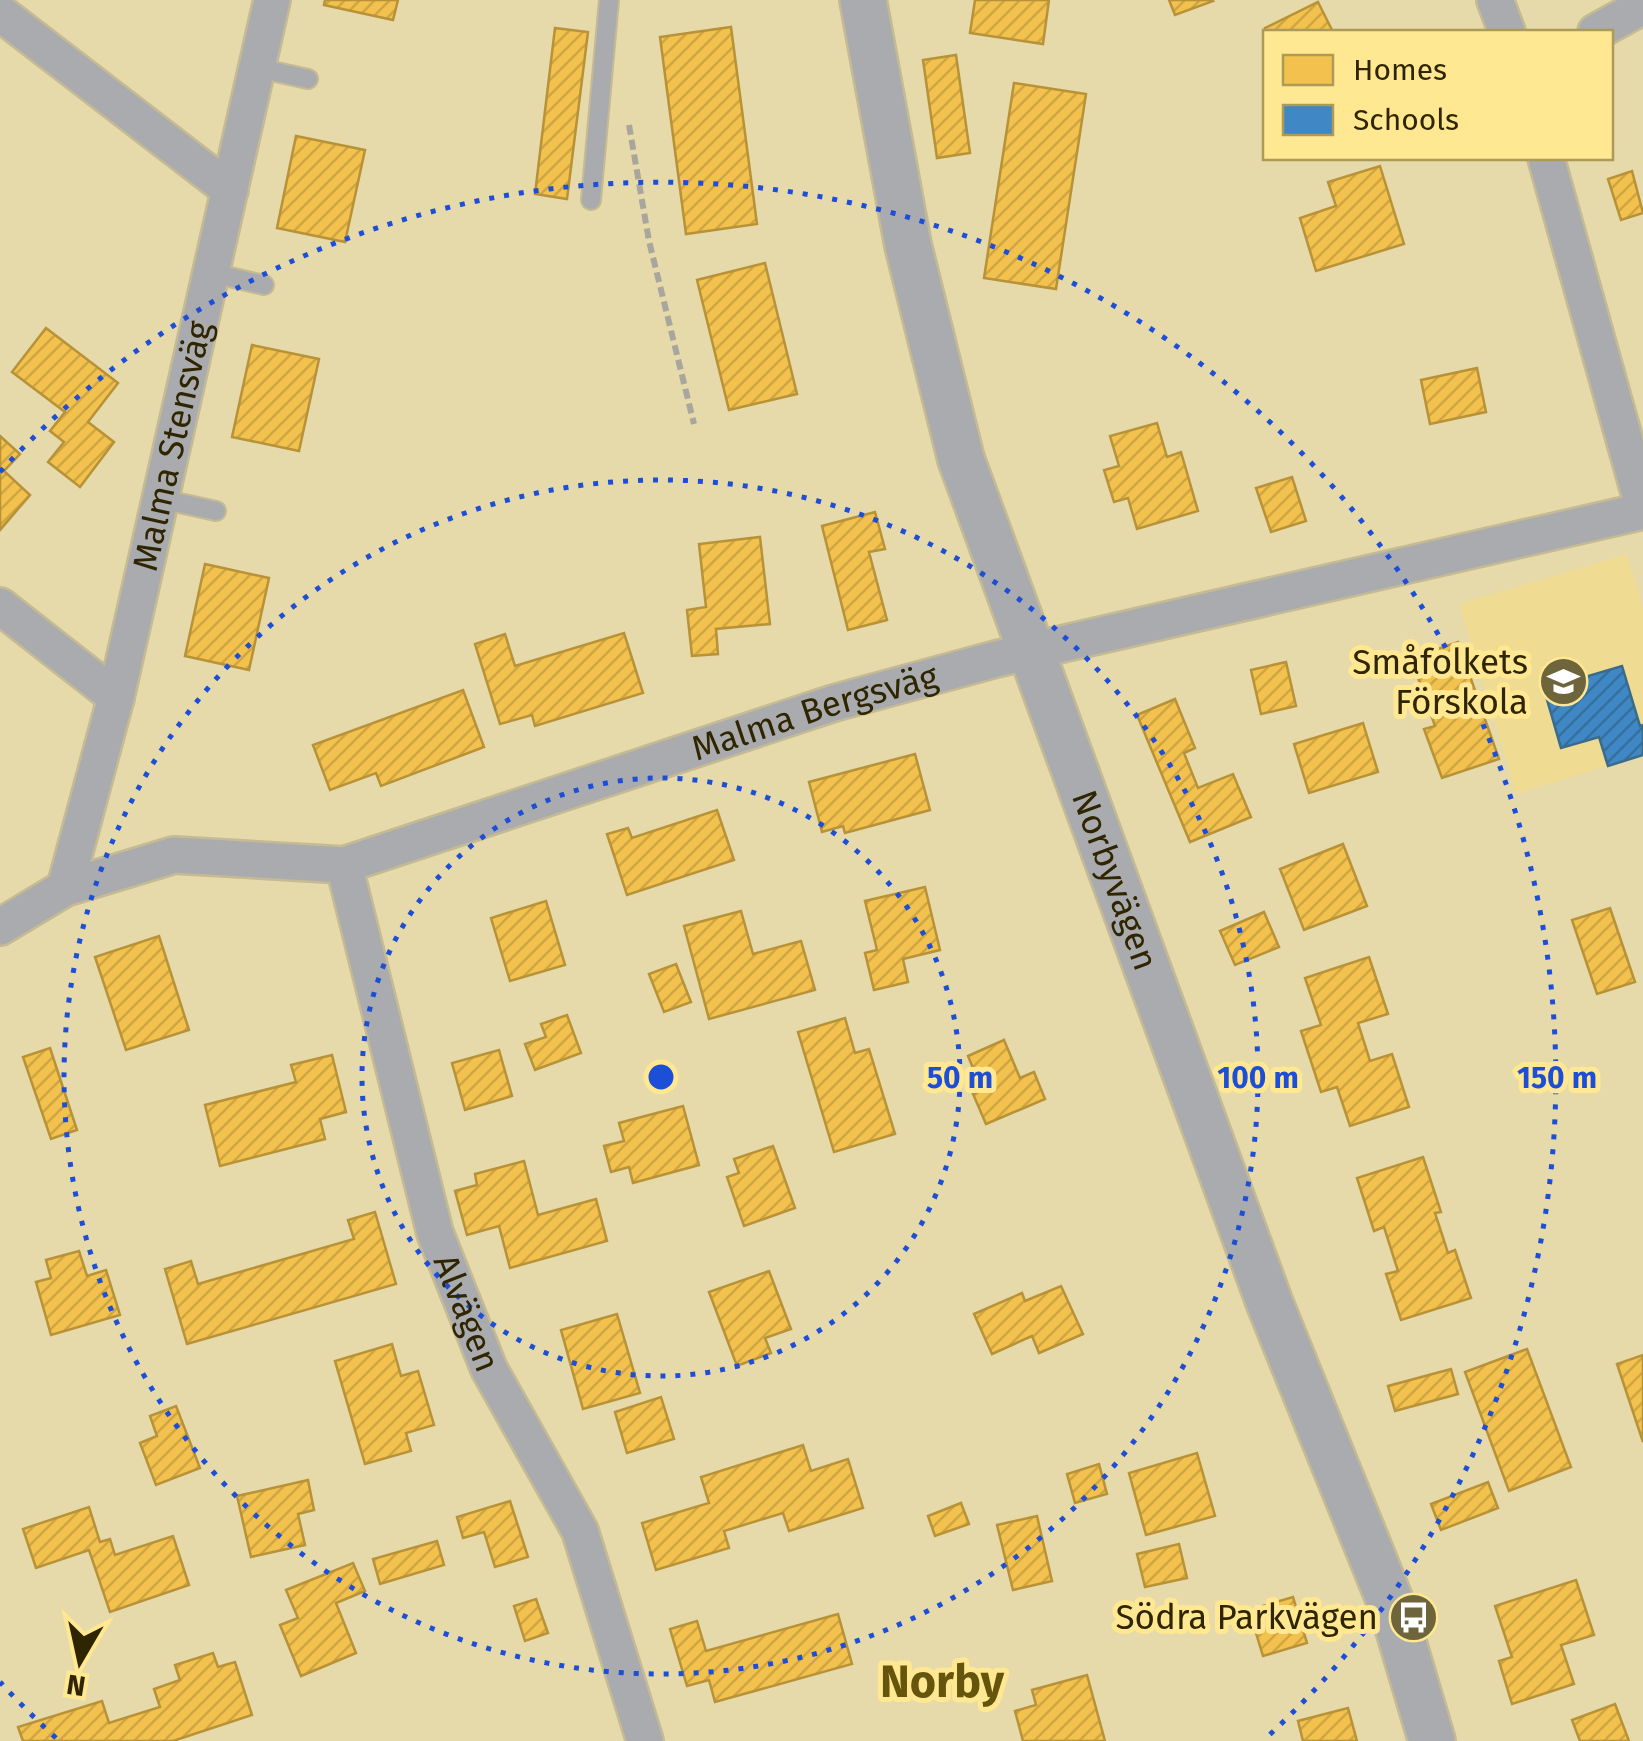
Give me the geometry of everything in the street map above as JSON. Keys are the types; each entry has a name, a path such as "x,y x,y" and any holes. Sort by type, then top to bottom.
{"street":[{"name":"Malma Stensväg","path":"65,888 116,696 272,0"},
{"name":"Norbyvägen","path":"863,0 908,244 961,459 1270,1304 1392,1606 1432,1741"},
{"path":"1494,0 1506,30"},
{"path":"1600,30 1643,6"},
{"path":"0,13 230,190"},
{"path":"1547,160 1643,508"},
{"name":"Malma Bergsväg","path":"0,926 65,888 174,855 344,865 834,702 1033,651 1643,508"},
{"path":"0,606 116,696"},
{"name":"Alvägen","path":"344,865 434,1233 489,1369 580,1531 645,1741"}],"lane":[{"path":"591,200 608,0"},
{"path":"258,68 308,79"},
{"path":"212,273 264,285"},
{"path":"161,500 216,511"}],"path":[{"path":"626,110 649,240 694,424"}],"shaded area":[{"name":"Småfolkets Förskola","path":"1627,554 1643,608 1643,755 1516,794 1459,604"}],"building: Homes":[{"path":"325,0 398,0 393,20 324,5"},
{"path":"975,0 1049,0 1043,44 970,33"},
{"path":"1169,0 1212,0 1213,1 1175,15"},
{"path":"1318,2 1332,30 1266,30"},
{"path":"731,27 757,224 686,234 660,37"},
{"path":"555,28 588,32 567,199 535,194"},
{"path":"956,55 970,153 937,158 923,60"},
{"path":"1014,83 1086,94 1056,289 984,278"},
{"path":"296,136 365,150 345,242 277,228"},
{"path":"1380,166 1404,244 1316,271 1300,218 1336,206 1328,182"},
{"path":"1632,171 1643,213 1621,220 1608,179"},
{"path":"765,263 797,394 729,410 697,280"},
{"path":"46,328 118,383 88,422 114,442 80,487 48,462 64,442 50,431 65,412 12,372"},
{"path":"252,345 319,359 299,451 232,437"},
{"path":"1477,368 1486,412 1430,424 1421,380"},
{"path":"1157,423 1167,457 1181,452 1198,511 1137,529 1128,498 1114,502 1104,470 1119,466 1110,436"},
{"path":"0,436 20,454 4,471 30,495 0,530"},
{"path":"1292,477 1306,521 1271,532 1256,488"},
{"path":"875,512 885,549 869,552 887,620 848,630 822,526"},
{"path":"760,537 770,624 716,629 718,654 692,656 687,610 706,607 699,544"},
{"path":"205,564 269,578 249,670 185,656"},
{"path":"624,633 643,693 535,726 532,715 500,724 475,644 505,634 515,666"},
{"path":"1458,642 1499,759 1442,778 1424,729 1435,726 1411,658"},
{"path":"1286,662 1296,706 1261,714 1251,670"},
{"path":"463,690 484,747 381,786 376,773 330,790 313,745"},
{"path":"1175,699 1195,748 1184,753 1198,788 1233,774 1251,817 1190,842 1137,715"},
{"path":"1363,723 1378,772 1309,793 1294,744"},
{"path":"915,754 930,810 845,833 843,826 822,832 809,782"},
{"path":"717,810 734,860 627,895 607,834 628,828 632,838"},
{"path":"1343,844 1367,906 1304,930 1280,869"},
{"path":"925,887 940,950 903,959 908,982 874,990 865,953 877,950 865,901"},
{"path":"546,901 565,965 510,981 491,918"},
{"path":"1610,908 1635,982 1597,994 1572,920"},
{"path":"741,911 753,954 801,941 815,990 709,1019 684,926"},
{"path":"1264,912 1279,947 1235,965 1220,931"},
{"path":"159,936 189,1030 126,1050 95,957"},
{"path":"1369,957 1388,1014 1358,1023 1370,1061 1392,1054 1409,1107 1350,1126 1337,1087 1321,1092 1301,1031 1321,1025 1305,978"},
{"path":"676,964 691,1002 664,1012 649,974"},
{"path":"567,1015 581,1053 535,1070 525,1044 546,1037 541,1024"},
{"path":"845,1018 855,1053 869,1049 895,1134 834,1152 798,1032"},
{"path":"1004,1040 1020,1078 1034,1072 1045,1099 986,1124 973,1094 982,1090 968,1056"},
{"path":"50,1048 77,1130 51,1139 23,1057"},
{"path":"499,1050 512,1096 465,1110 452,1063"},
{"path":"332,1055 346,1112 320,1119 325,1139 220,1166 205,1105 296,1082 291,1065"},
{"path":"683,1106 699,1165 633,1183 629,1167 611,1172 604,1146 624,1141 619,1123"},
{"path":"773,1146 795,1208 744,1226 727,1177 739,1173 734,1159"},
{"path":"1423,1157 1441,1212 1435,1213 1448,1253 1455,1250 1471,1298 1401,1320 1386,1274 1398,1271 1384,1227 1374,1231 1357,1178"},
{"path":"524,1161 538,1215 596,1199 607,1241 510,1268 499,1226 467,1235 455,1191 477,1185 475,1174"},
{"path":"375,1212 396,1284 187,1344 165,1269 191,1261 198,1284 354,1239 348,1220"},
{"path":"79,1251 87,1276 106,1270 120,1315 51,1335 36,1282 51,1278 46,1260"},
{"path":"769,1271 791,1329 765,1338 771,1353 737,1366 709,1292"},
{"path":"1061,1286 1083,1334 1039,1353 1032,1336 992,1354 974,1314 1022,1293 1025,1301"},
{"path":"617,1314 640,1393 583,1409 561,1330"},
{"path":"392,1344 401,1376 418,1371 434,1425 406,1433 411,1451 365,1464 335,1361"},
{"path":"1527,1349 1571,1467 1509,1491 1465,1372"},
{"path":"1643,1355 1643,1442 1617,1364"},
{"path":"1451,1369 1458,1394 1395,1411 1388,1386"},
{"path":"661,1397 674,1439 627,1453 615,1412"},
{"path":"176,1406 200,1468 156,1485 140,1443 157,1436 150,1416"},
{"path":"803,1445 811,1471 848,1459 863,1508 789,1531 783,1513 724,1531 729,1548 656,1570 642,1523 709,1503 701,1477"},
{"path":"1197,1453 1215,1516 1146,1535 1129,1473"},
{"path":"1099,1464 1107,1494 1075,1503 1067,1474"},
{"path":"308,1480 314,1510 298,1514 305,1545 251,1557 237,1496"},
{"path":"1488,1482 1498,1508 1441,1530 1431,1504"},
{"path":"510,1501 528,1557 495,1567 484,1532 463,1538 457,1517"},
{"path":"961,1503 969,1524 935,1536 928,1516"},
{"path":"89,1507 100,1542 110,1539 115,1555 173,1536 189,1585 110,1612 89,1550 36,1568 23,1529"},
{"path":"1037,1516 1052,1581 1013,1590 997,1525"},
{"path":"437,1541 444,1565 380,1584 373,1559"},
{"path":"1179,1544 1187,1578 1145,1587 1137,1554"},
{"path":"353,1563 365,1591 336,1603 356,1653 301,1676 280,1625 298,1618 286,1590"},
{"path":"1576,1580 1594,1635 1561,1645 1574,1684 1512,1704 1499,1661 1512,1657 1495,1606"},
{"path":"1293,1597 1307,1643 1263,1656 1249,1610"},
{"path":"536,1599 548,1633 525,1641 514,1606"},
{"path":"838,1614 852,1664 715,1702 709,1680 687,1686 670,1629 697,1621 706,1651"},
{"path":"213,1653 218,1667 235,1662 252,1715 173,1741 23,1741 18,1727 102,1701 109,1723 160,1707 154,1689 180,1680 175,1665"},
{"path":"1087,1675 1105,1741 1023,1741 1015,1711 1036,1705 1032,1690"},
{"path":"1615,1704 1629,1741 1580,1741 1572,1720"},
{"path":"1348,1708 1357,1741 1303,1741 1298,1721"}],"building: Schools":[{"path":"1622,666 1640,726 1643,725 1643,755 1608,766 1599,737 1561,748 1544,689"}],"place":[{"name":"Småfolkets Förskola","path":"1563,682"},
{"name":"Södra Parkvägen","path":"1413,1617"}],"district":[{"name":"Norby","path":"942,1681"}]}
